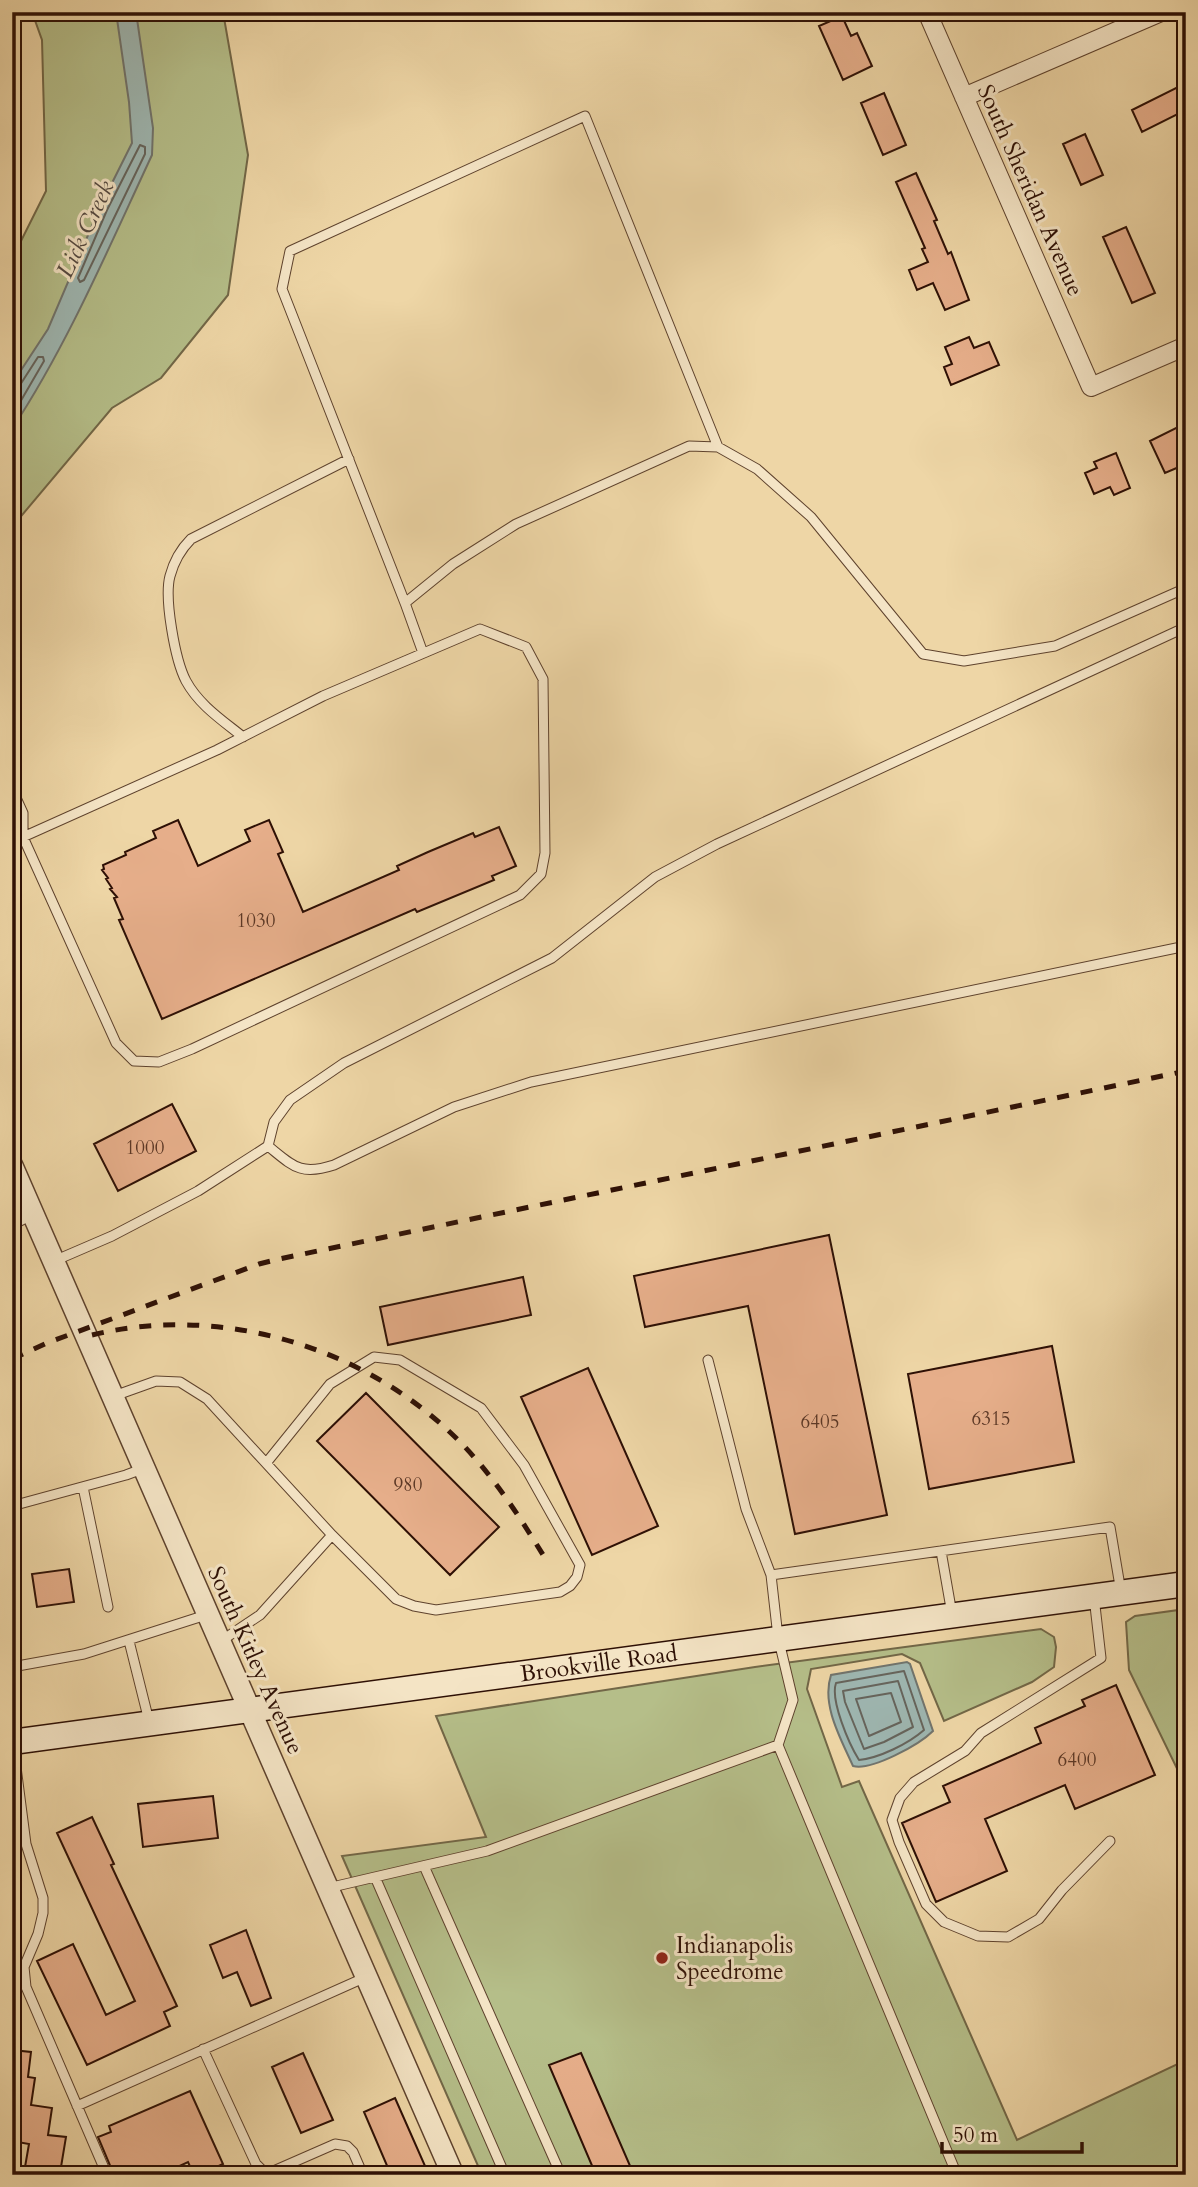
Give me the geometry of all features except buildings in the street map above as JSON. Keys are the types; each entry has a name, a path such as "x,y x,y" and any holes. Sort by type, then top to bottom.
{"main road":[{"name":"Brookville Road","path":"13,1742 1186,1584"}],"street":[{"name":"South Sheridan Avenue","path":"927,12 1091,387 1186,345"},
{"path":"964,97 1161,12"},
{"name":"South Kitley Avenue","path":"12,1166 453,2175"}],"lane":[{"path":"423,653 282,289 289,251 585,116 718,447"},
{"path":"405,603 453,564 516,524 689,446 718,447 757,469 811,517 923,654 964,661 1055,646 1186,588"},
{"path":"243,737 204,706 186,680 170,627 169,578 179,550 191,539 349,459"},
{"path":"54,1261 112,1236 198,1191 268,1146 274,1122 290,1100 344,1063 552,958 655,877 717,844 1186,627"},
{"path":"12,789 23,813 23,837 116,1044 134,1061 159,1062 520,895 541,874 545,853 543,679 526,647 480,629 323,696 243,737 23,837 12,842"},
{"path":"268,1146 298,1169 317,1171 454,1107 531,1082 1186,946"},
{"path":"12,1225 34,1214"},
{"path":"113,1396 156,1381 180,1382 207,1399 332,1535 396,1599 436,1610 560,1592 570,1586 577,1577 580,1565 524,1465 481,1408 400,1360 374,1357 330,1384 267,1462"},
{"path":"708,1360 746,1509 771,1575 778,1637 793,1700 778,1745 957,2175"},
{"path":"12,1506 144,1468"},
{"path":"83,1487 108,1607"},
{"path":"771,1575 1110,1527 1121,1592"},
{"path":"220,1642 260,1615 332,1535"},
{"path":"941,1551 952,1614"},
{"path":"1094,1596 1101,1658 981,1733 965,1751 914,1782 900,1798 892,1820 926,1903 944,1922 978,1936 1008,1937 1039,1920 1062,1890 1110,1841"},
{"path":"12,1667 84,1654 208,1615"},
{"path":"129,1641 149,1723"},
{"path":"13,1742 26,1844 44,1898 38,1934 24,1967 26,1987 107,2175"},
{"path":"327,1888 487,1852 778,1745"},
{"path":"425,1866 561,2175"},
{"path":"375,1877 505,2175"},
{"path":"77,2106 366,1977"},
{"path":"203,2049 256,2164 262,2170 271,2172 334,2144 347,2147 353,2152 363,2175"}],"green space":[{"path":"32,12 223,12 248,155 228,295 161,378 112,408 12,527 12,259 46,191 42,40"},
{"path":"1186,1609 1186,1787 1129,1670 1126,1622 1135,1616"},
{"name":"Indianapolis Speedrome","path":"1041,1629 1054,1637 1054,1667 1032,1682 944,1721 920,1663 902,1654 811,1669 807,1689 842,1787 859,1781 1017,2140 1186,2060 1186,2175 482,2175 342,1856 486,1837 436,1716 755,1667"}],"water":[{"name":"Lick Creek","path":"116,12 136,12 153,128 152,155 70,329 12,429 12,384 48,329 100,207 132,143"},
{"path":"907,1662 910,1664 933,1731 883,1761 861,1767 853,1766 830,1710 831,1675"}],"railway":[{"path":"12,1359 47,1343 259,1264 279,1259 1186,1071"},
{"path":"92,1335 142,1327 193,1325 243,1330 292,1342 340,1359 385,1383 426,1412 464,1446 519,1517 548,1563"}],"place":[{"name":"Indianapolis Speedrome","path":"662,1958"}]}
